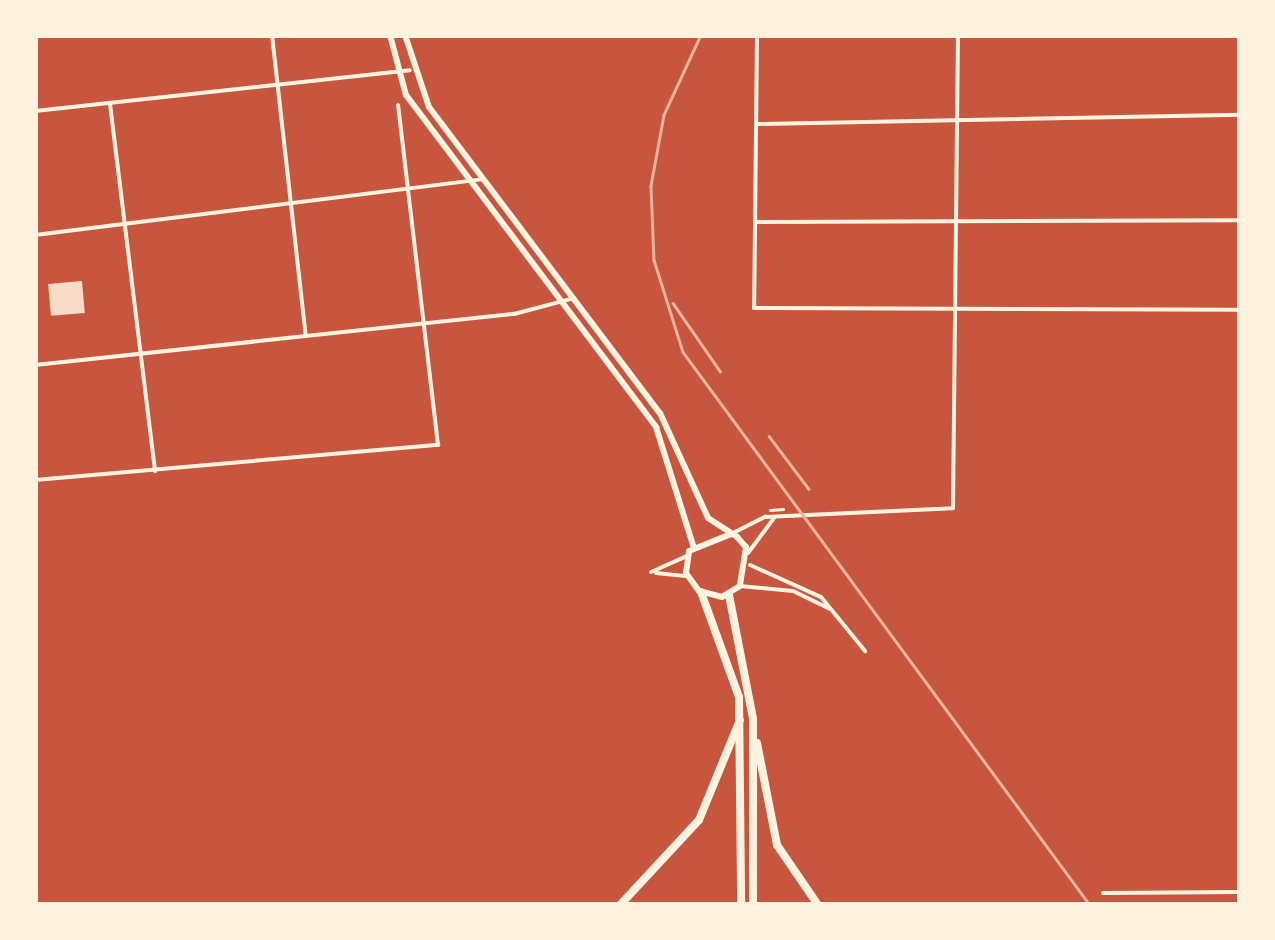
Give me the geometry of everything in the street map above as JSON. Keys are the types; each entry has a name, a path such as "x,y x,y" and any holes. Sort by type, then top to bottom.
{"highway":[{"path":"701,592 726,644 741,716 741,905"},
{"path":"729,595 777,845 818,905"},
{"path":"620,905 699,820 741,716"},
{"path":"753,719 753,905"}],"main road":[{"path":"390,35 397,73 474,186 663,440 694,546"},
{"path":"406,35 410,70 484,179 665,421 706,514 731,534 748,553 750,565 740,586 729,595 701,592 687,576 687,556 694,546 731,534"}],"street":[{"path":"272,35 306,336"},
{"path":"757,35 754,308 956,312 1240,310"},
{"path":"731,534 778,516 950,511 958,222 958,35"},
{"path":"35,111 410,70"},
{"path":"110,103 156,472"},
{"path":"35,480 438,445 398,106"},
{"path":"756,124 1240,116"},
{"path":"35,235 474,186 484,179"},
{"path":"754,222 1240,220"},
{"path":"35,366 424,323 565,304 574,298"},
{"path":"748,553 778,516"},
{"path":"687,556 651,572 687,576"},
{"path":"750,565 812,592 836,613 865,650"},
{"path":"740,586 793,591 836,613"},
{"path":"1103,893 1240,892"}],"building":[{"path":"82,281 85,313 51,316 48,284"}],"railway":[{"path":"701,35 664,115 651,186 654,260 683,352 1090,905"},
{"path":"673,303 720,371"},
{"path":"769,436 809,489"}]}
